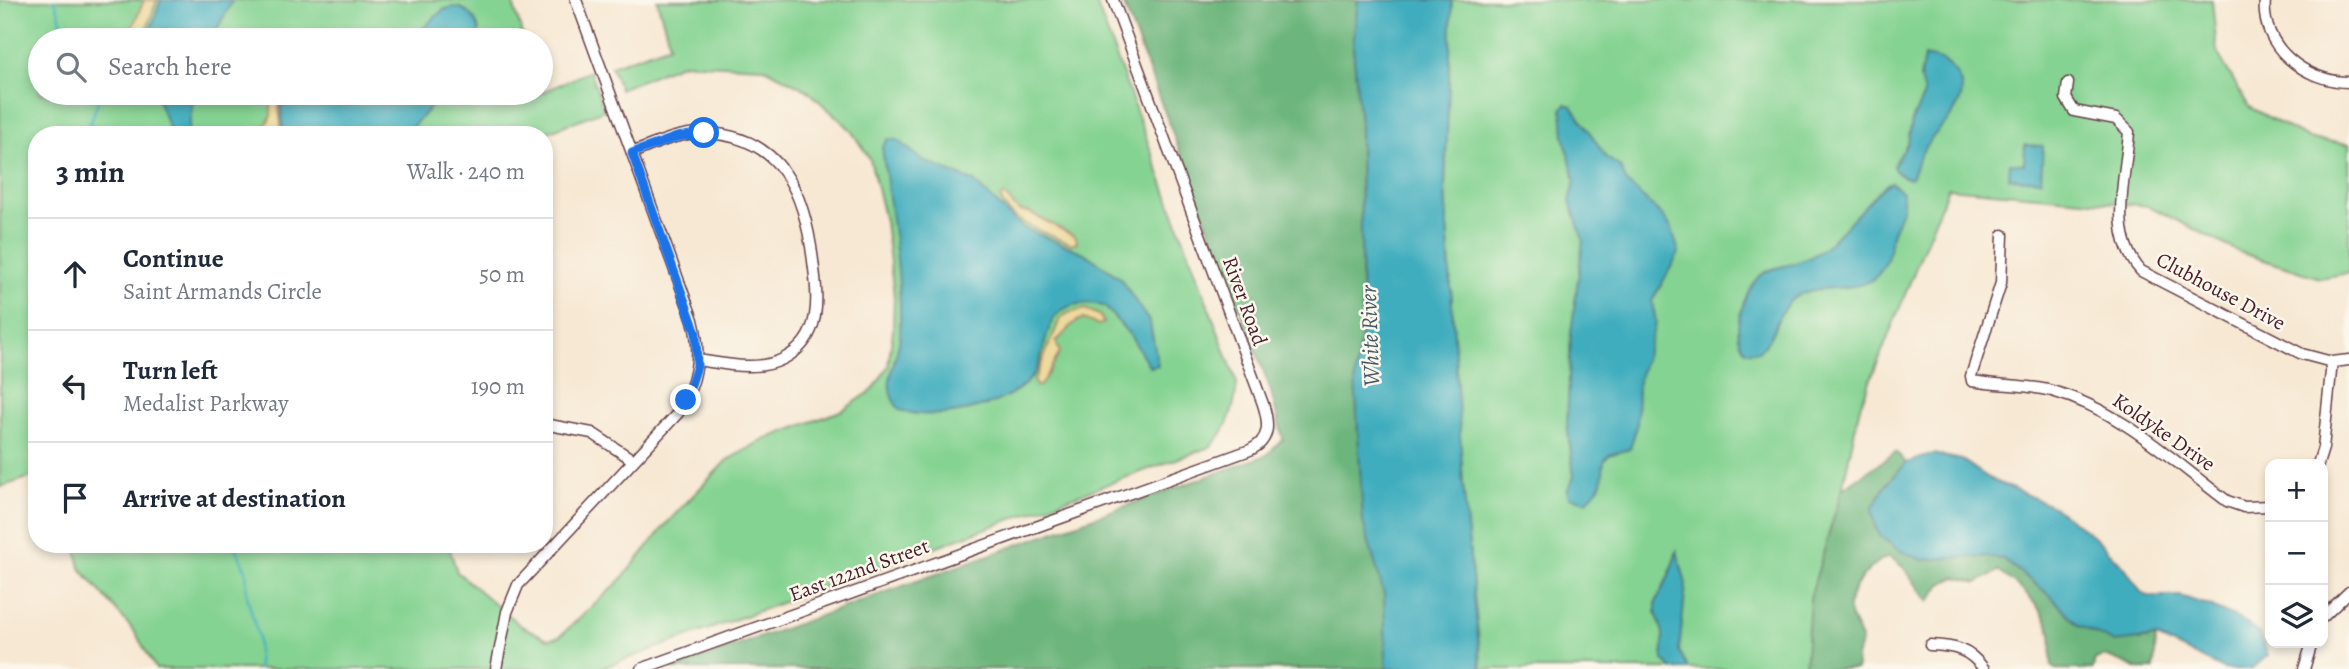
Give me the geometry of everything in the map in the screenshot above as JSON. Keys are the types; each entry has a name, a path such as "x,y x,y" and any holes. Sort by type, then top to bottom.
{"street":[{"path":"553,547 678,413 691,389 698,360 694,320 576,0"},
{"name":"River Road","path":"1089,507 1254,448 1265,439 1268,426 1263,404 1113,0"},
{"path":"2265,0 2267,24 2288,58 2312,75 2349,82"},
{"name":"Clubhouse Drive","path":"2068,83 2066,98 2074,111 2116,119 2129,132 2121,227 2127,250 2141,271 2299,353 2332,362 2349,360"},
{"path":"632,153 696,133 735,138 756,147 776,163 791,180 804,205 818,304 810,332 791,354 767,365 698,360"},
{"name":"Koldyke Drive","path":"2003,235 2001,283 1976,360 1972,381 2030,386 2080,401 2124,422 2227,501 2244,507 2265,506"},
{"path":"2319,459 2332,362"},
{"path":"553,426 592,433 634,460"},
{"name":"East 122nd Street","path":"641,669 1089,507"},
{"path":"496,669 507,612 517,585 547,553"},
{"path":"2328,612 2349,593"},
{"path":"1930,645 1960,648 1970,653 1984,669"},
{"path":"2304,669 2310,648"}],"green space":[{"path":"0,0 512,0 520,28 28,28 28,105 553,105 553,88 590,71 604,110 553,130 553,126 28,126 28,478 0,487"},
{"path":"657,0 1095,0 1237,383 1230,418 1222,433 1210,447 599,669 156,669 135,632 80,568 77,553 451,553 457,572 521,626 548,639 559,637 620,581 668,522 726,461 763,440 843,410 873,390 888,366 894,295 885,221 870,159 850,129 807,90 763,67 683,63 620,89 611,66 670,45"},
{"path":"1122,0 1358,0 1353,45 1360,122 1362,330 1355,377 1389,613 1393,669 672,669 1267,455 1283,439 1270,388"},
{"path":"1449,0 2212,0 2217,52 2249,107 2309,139 2349,144 2349,273 2320,278 2239,252 2149,206 1948,188 1860,406 1818,601 1822,669 1482,669 1464,502 1444,174"},
{"path":"1896,452 1906,463 1886,485 1922,560 1982,556 2003,559 2051,596 2078,625 2140,640 2156,637 2154,669 2138,669 2105,656 2095,659 2093,669 2056,669 2052,667 2051,633 2043,615 2022,590 1998,571 1977,583 1956,577 1941,584 1929,602 1903,567 1889,556 1862,578 1849,603 1850,615 1862,641 1856,657 1857,669 1805,669 1810,598 1842,489"}],"sand":[{"path":"144,0 157,0 147,28 132,28"},
{"path":"271,105 280,105 281,126 265,126 271,116"},
{"path":"1004,195 1019,211 1029,212 1076,237 1077,242 1071,244 1021,221 1005,207 1000,198"},
{"path":"1085,309 1099,315 1104,323 1098,325 1083,319 1072,325 1056,341 1060,353 1040,386 1036,386 1034,381 1060,319 1068,313"}],"water":[{"path":"161,0 233,0 218,28 151,28"},
{"name":"White River","path":"1358,0 1452,0 1445,190 1463,484 1481,669 1388,669 1386,661 1384,594 1363,522 1355,377 1362,330 1360,122 1353,45"},
{"path":"453,7 464,10 477,23 478,28 423,28 443,10"},
{"path":"1924,56 1942,60 1956,73 1961,84 1961,95 1958,106 1925,147 1911,178 1908,178 1897,173 1893,166 1908,143 1912,120 1924,95 1920,78"},
{"path":"1566,104 1572,106 1607,158 1620,167 1627,183 1663,216 1672,229 1679,253 1652,301 1656,322 1638,382 1637,425 1630,449 1609,455 1604,461 1602,483 1587,501 1569,497 1567,491 1574,477 1567,424 1571,333 1583,240 1570,201 1575,181 1564,136 1562,108"},
{"path":"160,105 192,105 189,126 168,126"},
{"path":"282,105 432,105 413,126 283,126"},
{"path":"888,139 897,140 924,161 973,181 1023,228 1084,253 1120,278 1150,323 1158,365 1150,367 1130,335 1105,307 1079,304 1058,313 1048,330 1035,372 1010,395 993,403 953,413 915,414 900,410 890,392 891,373 899,344 900,310 895,240 882,147"},
{"path":"2025,145 2043,146 2041,180 2009,178 2010,163 2024,164"},
{"path":"1891,182 1902,192 1903,203 1887,260 1877,275 1856,286 1818,289 1794,298 1783,310 1765,345 1759,351 1746,351 1739,338 1738,324 1747,294 1755,281 1764,273 1809,258 1823,249"},
{"path":"1933,454 1962,460 1990,479 2053,506 2096,538 2126,569 2141,592 2148,596 2180,596 2247,623 2259,633 2268,655 2252,669 2224,669 2157,637 2113,642 2078,625 2051,596 2003,559 1982,556 1922,560 1901,551 1881,537 1875,527 1872,509 1886,485 1906,463"},
{"path":"1677,551 1686,584 1679,651 1689,669 1672,669 1663,660 1663,633 1656,612 1656,602"}],"waterway":[{"path":"55,0 63,28"},
{"path":"92,126 97,105"},
{"path":"238,553 246,571 247,596 258,636 258,669"}],"route":[{"path":"686,400 696,374 698,360 694,320 632,153 666,140 704,133"}]}
